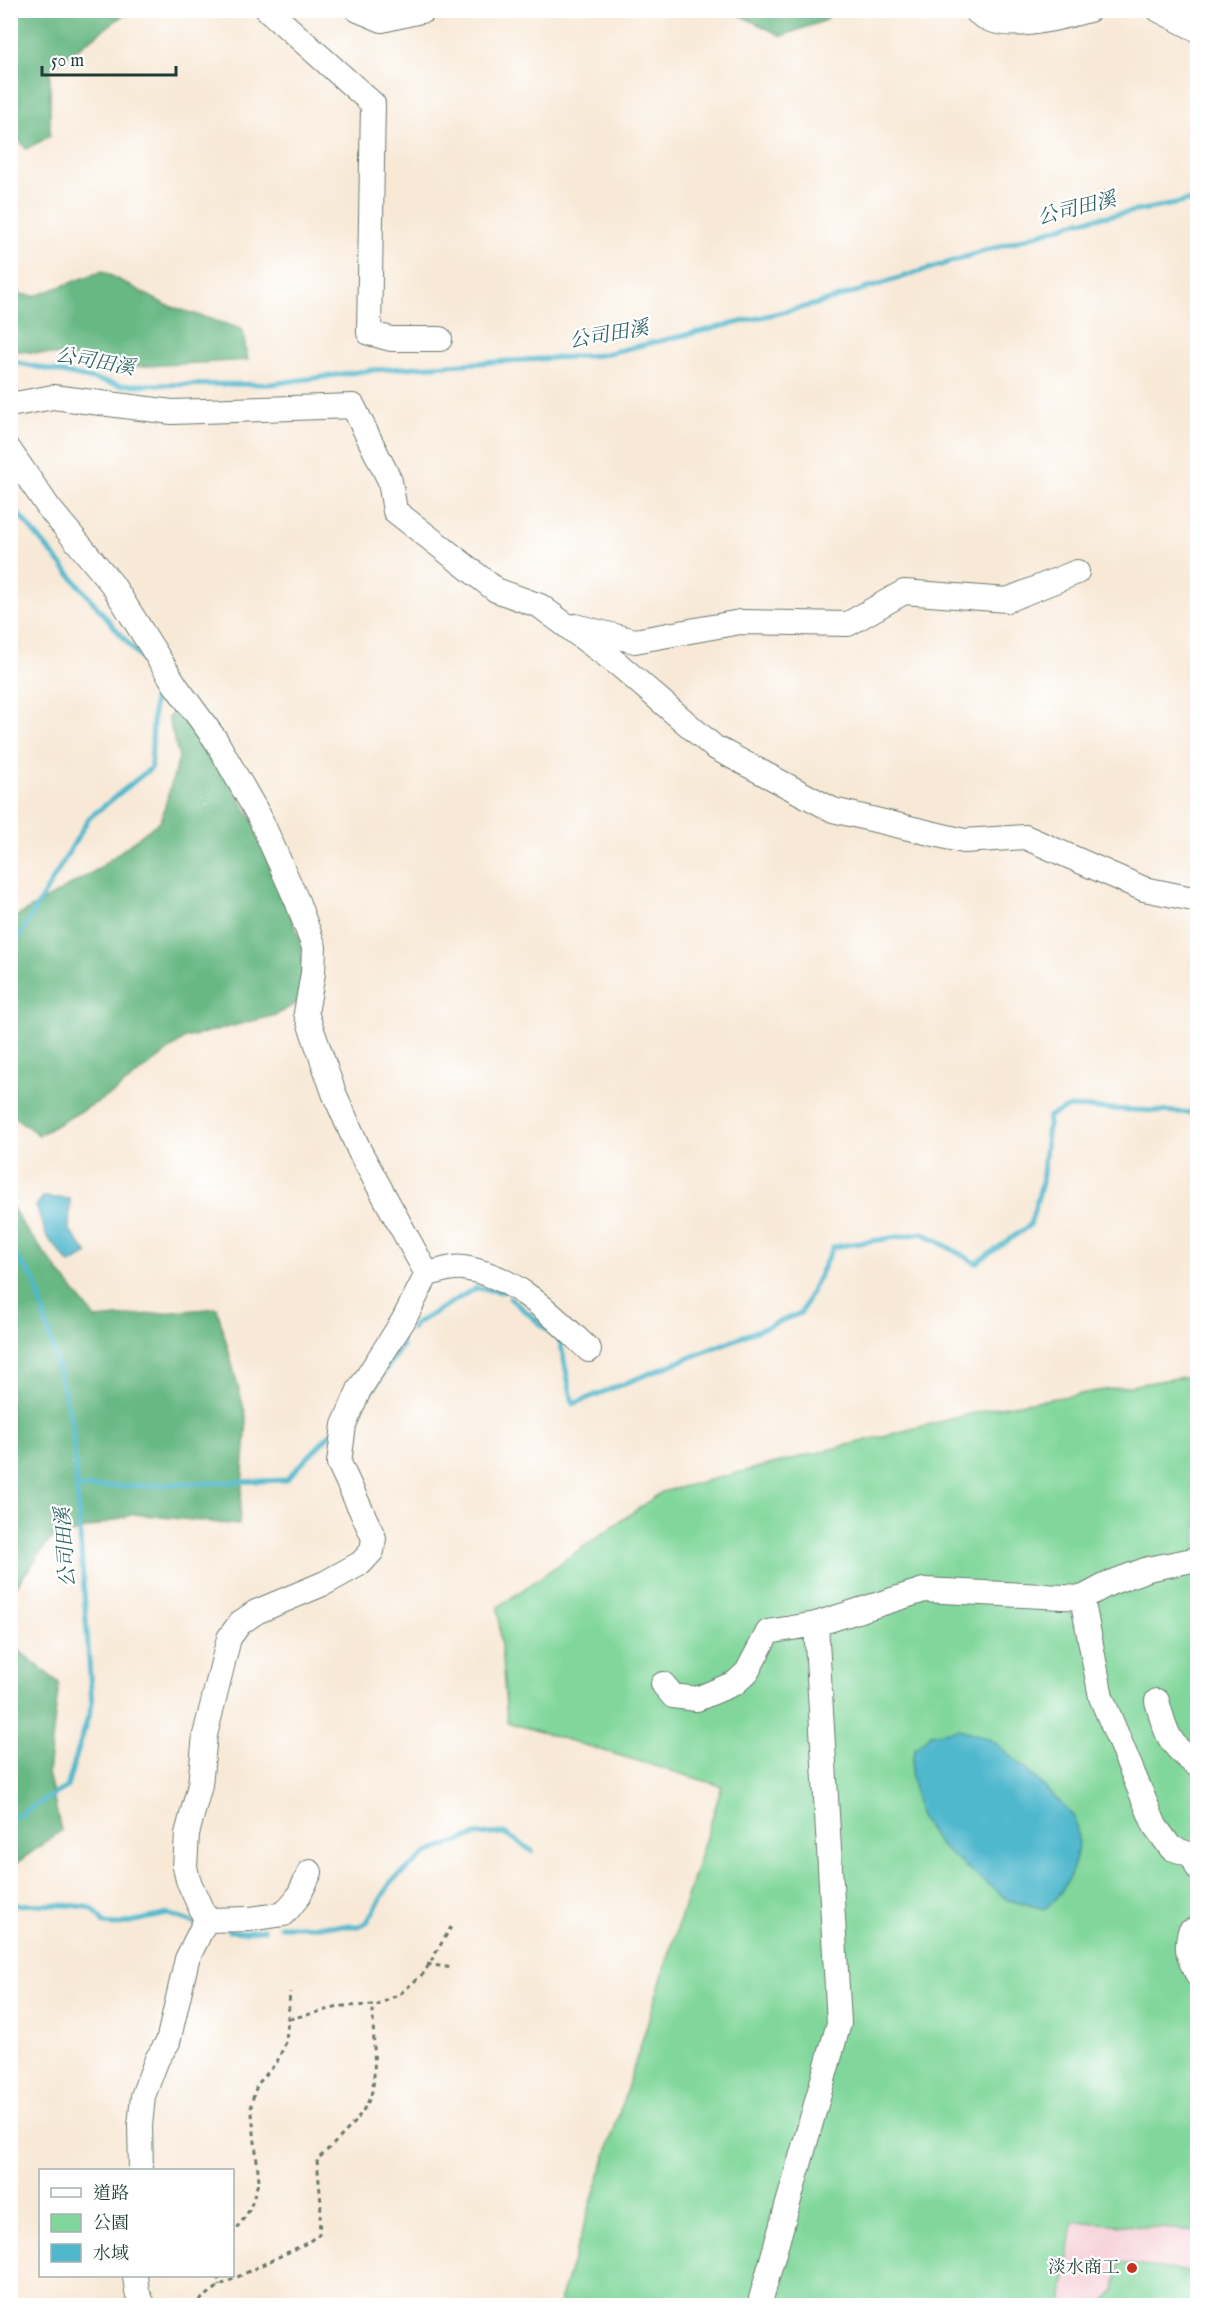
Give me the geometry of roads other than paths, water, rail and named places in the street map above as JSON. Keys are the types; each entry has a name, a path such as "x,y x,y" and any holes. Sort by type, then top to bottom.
{"street":[{"path":"268,10 373,104 369,333 391,339 440,339"},
{"path":"358,10 382,20 425,10"},
{"path":"975,10 980,15 1010,24 1046,22 1089,10"},
{"path":"1159,10 1197,30"},
{"path":"10,405 53,397 172,412 353,405 390,481 395,511 496,590 540,606 618,664 714,747 833,810 964,841 1025,837 1144,890 1197,900"},
{"path":"10,451 49,507 112,584 176,686 215,739 260,816 297,901 314,947 313,973 306,1013 334,1094 360,1152 427,1274"},
{"path":"564,624 635,641 740,622 848,624 904,592 1007,600 1077,572"},
{"path":"427,1274 461,1267 498,1276 545,1308 589,1350"},
{"path":"141,2169 140,2126 143,2096 158,2059 168,2042 187,1959 203,1927 185,1867 187,1834 200,1785 205,1735 229,1638 240,1623 255,1612 325,1583 361,1563 372,1551 374,1538 339,1463 342,1444 348,1416 359,1390 404,1321 427,1274"},
{"path":"663,1684 673,1696 697,1699 735,1683 747,1672 768,1632 816,1624 924,1590 1082,1598 1110,1583 1148,1569 1197,1559"},
{"path":"1082,1598 1101,1697 1155,1826 1171,1848 1192,1855 1197,1868"},
{"path":"759,2306 839,2023 816,1624"},
{"path":"1157,1701 1166,1734 1180,1754 1197,1766"},
{"path":"203,1927 284,1914 298,1897 310,1872"},
{"path":"1197,1928 1190,1932 1186,1945 1197,1975"},
{"path":"135,2277 137,2292 144,2306"}],"water":[{"path":"43,1197 70,1199 69,1230 88,1254 70,1264 47,1237 36,1206"},
{"path":"959,1729 994,1742 1037,1780 1074,1818 1078,1843 1073,1868 1062,1890 1045,1909 1008,1900 941,1847 920,1817 911,1775 914,1749 931,1734"}],"waterway":[{"name":"公司田溪","path":"10,361 120,385 271,384 372,370 600,355 817,304 1080,221 1198,198"},
{"name":"公司田溪","path":"10,504 155,675 151,768 89,818 10,952"},
{"path":"510,1298 560,1341 573,1404 801,1313 833,1247 923,1233 976,1263 1030,1225 1042,1183 1049,1116 1070,1107 1198,1113"},
{"name":"公司田溪","path":"10,1249 35,1280 72,1423 92,1704 67,1787 10,1820"},
{"path":"412,1329 415,1324 476,1288 503,1292"},
{"path":"371,1392 402,1345"},
{"path":"77,1488 286,1480 335,1429"},
{"path":"280,1926 359,1926 367,1922 391,1882 427,1853 475,1835 505,1833 532,1851"},
{"path":"10,1905 87,1907 96,1912 104,1924 115,1925 168,1914 197,1924"},
{"path":"229,1931 245,1932 264,1929"}],"place":[{"name":"淡水商工","path":"1132,2268"}]}
